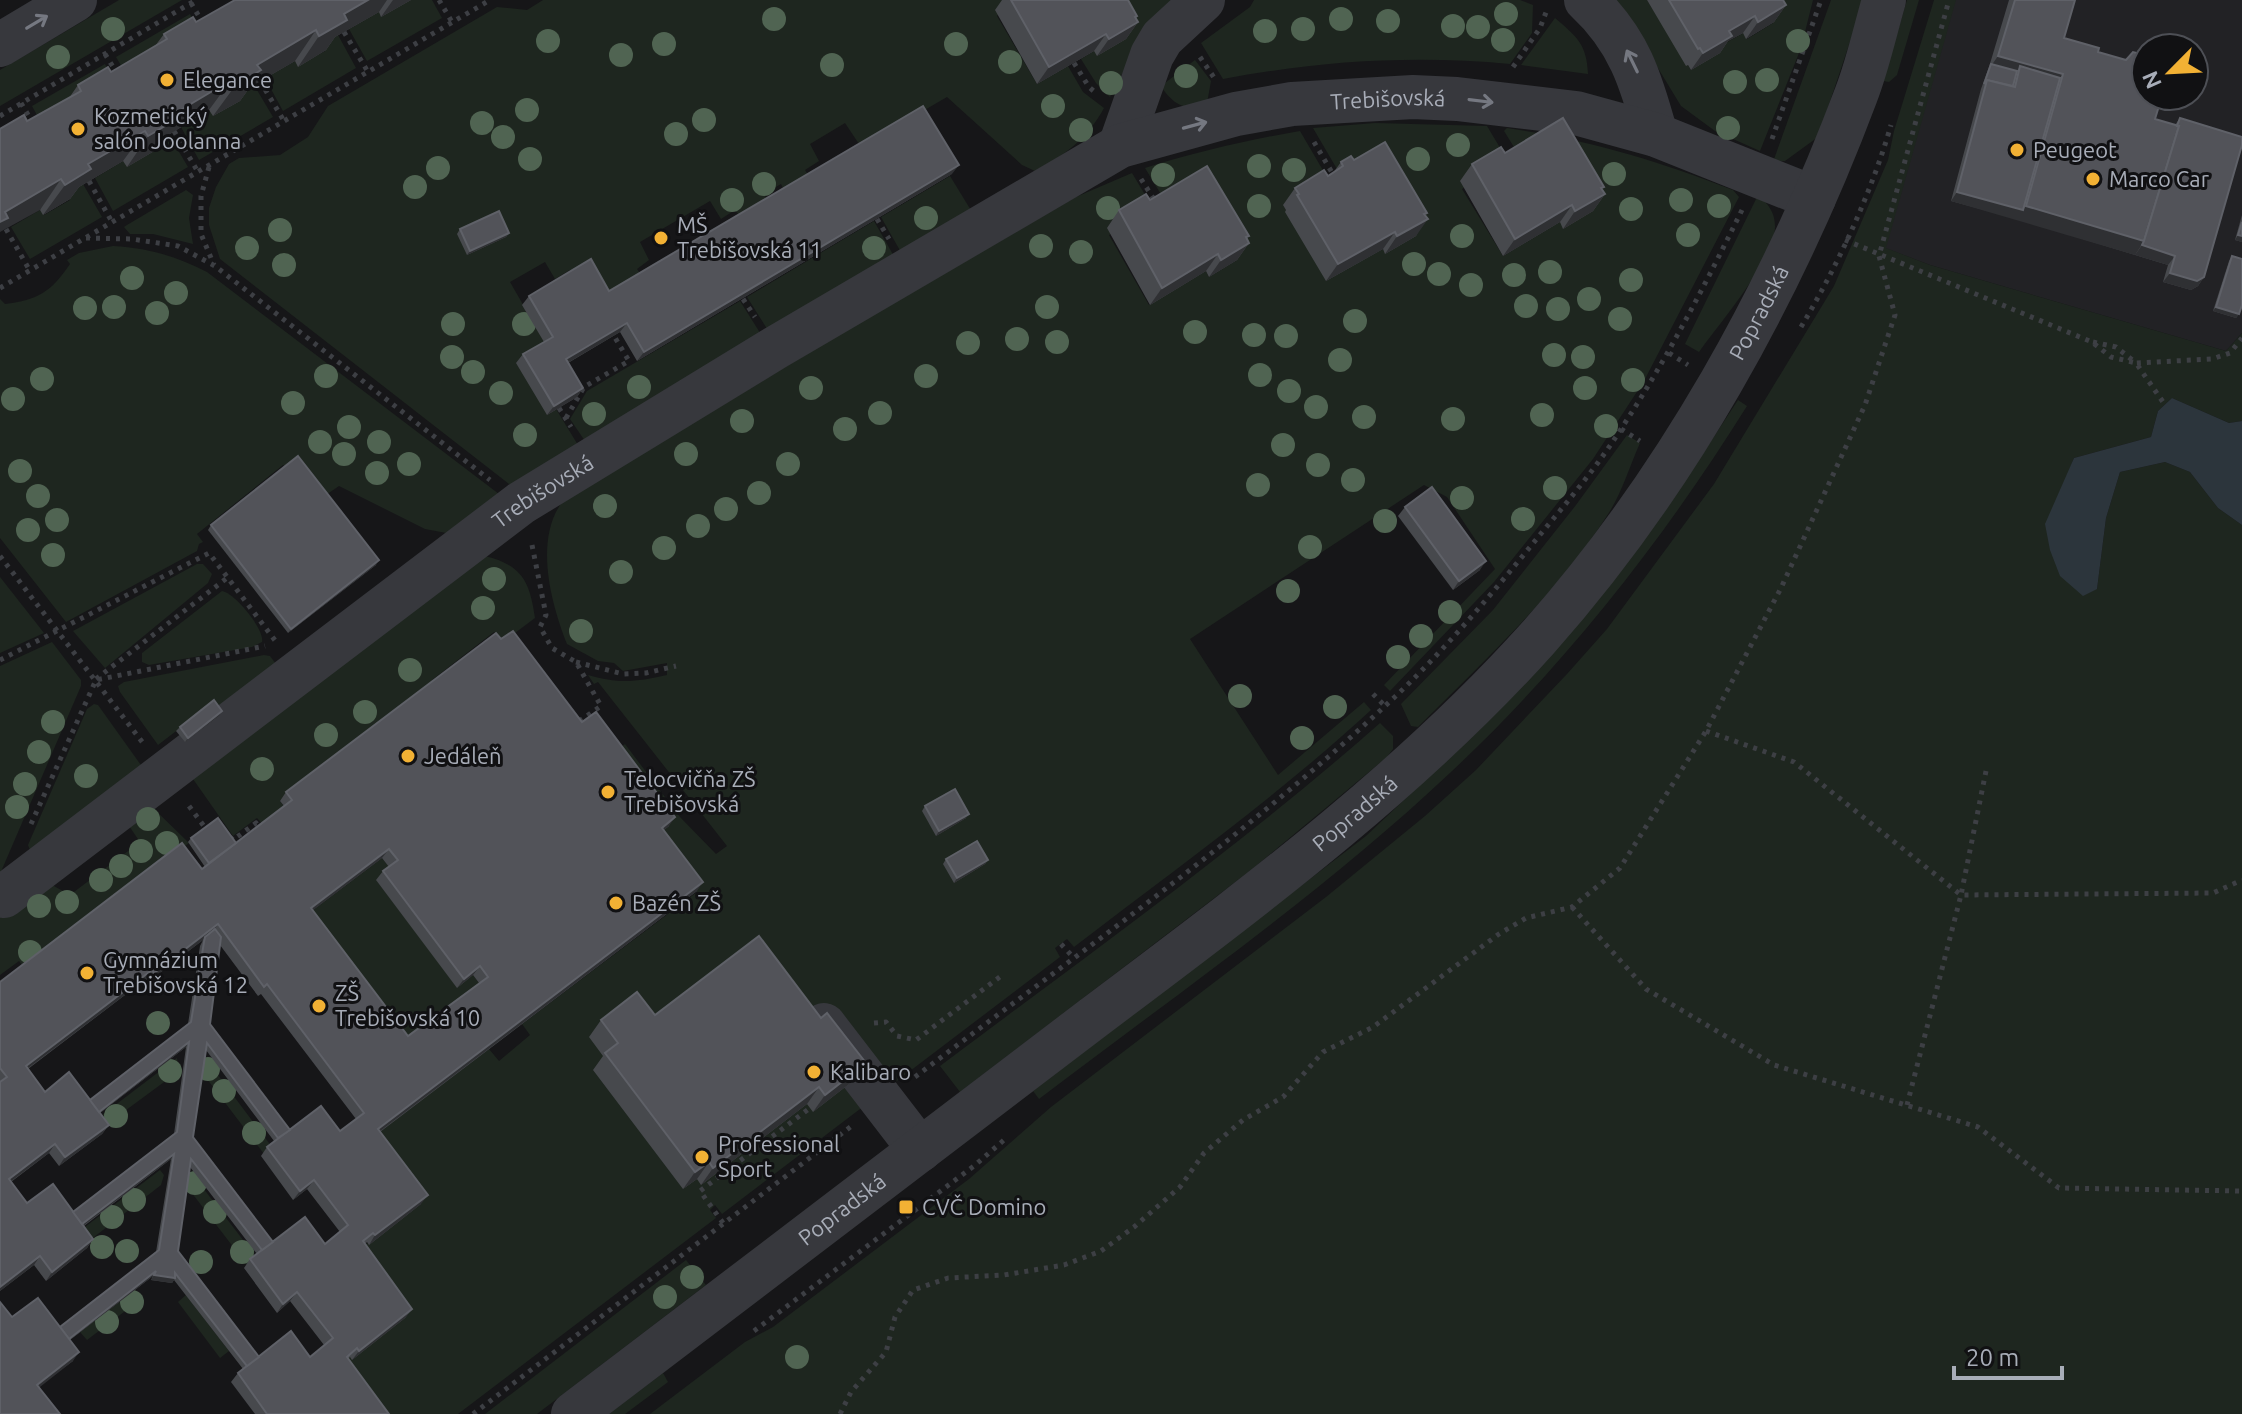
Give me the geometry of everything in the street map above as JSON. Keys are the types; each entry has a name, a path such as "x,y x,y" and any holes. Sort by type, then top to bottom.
{"street":[{"path":"0,45 75,0"},
{"path":"1120,146 1152,55 1162,38 1203,0"},
{"path":"1586,0 1616,31 1628,52 1639,75 1656,135"},
{"name":"Popradská","path":"573,1414 1276,880 1424,752 1536,640 1598,565 1660,478 1722,380 1774,284 1814,198 1858,90 1884,0"},
{"name":"Trebišovská","path":"4,896 288,658 521,503 775,348 1120,146 1250,111 1319,102 1413,97 1457,99 1576,113 1656,135 1814,198"},
{"path":"796,988 920,1150"}],"path":[{"path":"439,0 452,22"},
{"path":"0,288 490,0"},
{"path":"473,1414 1231,838 1385,706 1484,603 1594,469 1669,353 1758,176 1821,0"},
{"path":"840,1414 851,1392 886,1352 895,1317 913,1290 948,1278 1004,1275 1064,1265 1101,1251 1180,1187 1213,1145 1243,1120 1283,1097 1323,1052 1373,1027 1499,934 1526,918 1572,907 1620,868 1706,731 1781,588 1865,405 1895,315 1879,256 1949,0"},
{"path":"0,116 192,1 209,33"},
{"path":"1520,56 1540,28"},
{"path":"344,32 368,72"},
{"path":"105,54 122,83"},
{"path":"1199,56 1208,68"},
{"path":"260,81 284,121"},
{"path":"21,103 38,133"},
{"path":"174,131 198,172"},
{"path":"1835,262 1882,157"},
{"path":"209,165 201,196 201,234 215,266"},
{"path":"89,181 112,222"},
{"path":"6,229 30,271"},
{"path":"86,238 132,239 178,246 215,266 521,503 546,615 540,627 552,648 576,662 623,674 646,673 676,666"},
{"path":"1845,240 2092,342 2116,347 2136,363 2163,402"},
{"path":"566,418 584,387 629,361 614,336"},
{"path":"2092,342 2111,357 2136,363 2212,359 2230,353 2242,338"},
{"path":"1621,429 1641,442"},
{"path":"0,660 209,553 288,658"},
{"path":"0,556 84,664"},
{"path":"25,837 96,680 227,578"},
{"path":"96,680 288,658"},
{"path":"572,726 601,706 576,662"},
{"path":"1373,694 1385,706"},
{"path":"1706,731 1794,762 1961,895 2213,893 2242,880"},
{"path":"1907,1105 1961,895 1986,771"},
{"path":"225,830 233,840 256,823 260,829"},
{"path":"1572,907 1646,989 1774,1065 1978,1127 2059,1188 2242,1191"},
{"path":"1061,944 1073,957"},
{"path":"875,1023 886,1022 897,1036 916,1040 1001,976"},
{"path":"723,1223 700,1191 810,1108"},
{"path":"768,1321 911,1213"}],"shaded area":[{"path":"119,0 182,0 0,106 0,70"},
{"path":"410,0 432,0 442,18 367,61 349,29 379,12"},
{"path":"543,0 1011,0 997,16 1037,84 1068,66 1083,92 1104,108 1074,145 1035,171 1022,165 947,97 861,147 845,123 810,144 819,161 805,170 810,178 785,192 781,184 764,194 768,203 741,218 735,210 721,219 710,201 640,242 649,260 637,269 642,276 603,300 570,270 555,279 545,262 510,282 547,346 556,409 578,445 513,487 220,259 209,225 209,208 229,164 239,158 280,155 308,137 328,106 497,7 527,10"},
{"path":"1106,0 1173,0 1135,49 1110,97 1096,83 1081,59 1094,51 1098,56"},
{"path":"1254,0 1520,0 1533,5 1532,33 1510,64 1437,60 1366,61 1223,79 1201,43 1250,7"},
{"path":"1611,0 1647,0 1691,70 1717,48 1743,33 1747,39 1773,23 1762,0 1813,0 1801,48 1760,151 1715,131 1681,106 1636,32"},
{"path":"1831,0 1864,0 1818,137 1785,161 1773,162"},
{"path":"1907,0 1919,0 1897,75 1889,82 1883,81"},
{"path":"1934,0 1956,0 1886,248 1930,265 2226,351 2242,333 2242,421 2229,423 2172,398 2158,411 2151,437 2074,458 2062,489 2097,589 2106,518 2120,472 2165,462 2190,472 2218,508 2242,525 2242,1414 650,1414 745,1342 773,1327 969,1179 1051,1107 1326,897 1476,770 1567,674 1607,629 1714,484 1834,286 1888,160"},
{"path":"1955,0 2242,0 2242,333 2226,351 1930,265 1885,248"},
{"path":"190,14 203,36 129,79 116,57"},
{"path":"1555,18 1583,48 1588,74 1521,65"},
{"path":"338,35 356,68 283,111 265,78 295,61 298,66 325,51 322,44"},
{"path":"1195,60 1211,81 1206,109 1180,105 1161,86"},
{"path":"105,64 118,86 45,130 32,106"},
{"path":"254,85 273,117 199,160 181,127"},
{"path":"1375,123 1487,126 1508,161 1462,189 1503,256 1560,222 1564,228 1504,131 1507,128 1594,145 1649,160 1733,190 1739,197 1644,381 1593,459 1494,582 1390,691 1384,685 1495,569 1447,497 1424,485 1190,639 1278,775 1364,702 1371,710 1225,832 1074,947 1067,939 1055,948 1060,957 722,1214 715,1205 710,1210 716,1218 458,1414 376,1414 340,1366 357,1250 421,1204 371,1138 489,1049 499,1061 530,1035 522,1024 697,892 655,837 621,747 625,744 680,817 716,854 727,846 598,682 594,684 588,675 618,681 646,679 667,675 667,663 623,671 614,663 598,661 567,644 551,591 547,553 554,518 562,502 830,340 1076,197 1132,173 1153,208 1109,235 1149,305 1206,271 1209,277 1237,260 1165,201 1145,168 1164,162 1300,131 1331,184 1284,205 1326,280 1383,249 1386,253 1313,128"},
{"path":"169,135 188,167 113,211 95,178 123,161 128,166 155,150 153,144"},
{"path":"950,176 972,212 902,254 881,217"},
{"path":"83,184 102,217 30,259 11,227 40,210 44,215 70,200 67,194"},
{"path":"186,190 193,195 189,218 193,244 153,234 130,234 124,227 127,225"},
{"path":"1758,195 1774,217 1773,239 1756,273 1699,352 1685,344"},
{"path":"874,221 895,258 769,332 747,297"},
{"path":"113,246 162,254 207,272 499,494 457,535 425,529 339,486 323,497 283,465 197,534 203,542 197,551 66,622 0,538 0,299 5,304 35,297 56,282 70,264 67,260 79,253"},
{"path":"740,301 762,336 585,441 570,419 587,391"},
{"path":"2172,398 2229,423 2242,421 2242,525 2218,508 2190,472 2165,462 2120,472 2106,518 2097,589 2083,596 2060,576 2050,550 2045,524 2074,458 2151,437 2158,411"},
{"path":"1738,400 1747,406 1647,552 1573,644 1493,731 1353,859 1039,1099 1033,1091 1366,836 1496,713 1614,577 1667,508"},
{"path":"1627,435 1640,443 1615,503 1590,541 1545,597 1495,650 1418,727 1411,726 1401,704 1493,610"},
{"path":"485,556 508,564 522,577 530,594 535,618 503,642 494,632 432,680 435,684 280,801 286,809 264,826 257,818 233,836 193,779"},
{"path":"197,564 203,564 212,574 208,583 105,668 73,631"},
{"path":"0,577 44,633 0,653"},
{"path":"222,591 234,598 248,613 259,629 262,642 252,647 149,665 142,662 142,653"},
{"path":"52,642 81,680 81,686 0,874 0,666"},
{"path":"270,656 276,664 219,716 210,705 158,745 118,686 124,682"},
{"path":"98,705 143,768 30,850 28,845 87,709"},
{"path":"1380,723 1393,736 1393,749 1387,757 1251,870 960,1092 940,1066 1219,856"},
{"path":"153,808 189,843 25,968 19,961 0,975 0,916 45,881 70,895 140,842 125,820"},
{"path":"382,858 391,869 377,881 457,987 473,975 481,986 402,1045 304,917"},
{"path":"177,1058 179,1071 99,1130 93,1122"},
{"path":"209,1063 272,1147 264,1154 204,1075"},
{"path":"160,1170 164,1175 161,1185 85,1244 77,1233"},
{"path":"193,1175 257,1258 247,1265 188,1188 189,1178"},
{"path":"686,1260 706,1285 537,1414 485,1414"},
{"path":"135,1290 141,1299 87,1340 80,1332"},
{"path":"186,1295 229,1351 220,1358 178,1302"},
{"path":"663,1373 668,1382 625,1414 609,1414"}],"building":[{"path":"235,0 368,0 344,14 347,20 319,36 316,30 257,65 261,70 235,86 231,80 174,114 177,119 148,136 145,131 88,164 91,169 65,185 61,179 5,212 8,218 0,222 0,129 24,115 27,121 81,91 78,85 108,67 111,72 167,39 164,34 193,17 196,22"},
{"path":"1011,0 1128,0 1138,22 1109,39 1106,34 1049,67"},
{"path":"1669,0 1783,0 1786,5 1758,22 1755,16 1729,31 1732,36 1703,53"},
{"name":"Marco Car","path":"2015,0 2075,0 2064,38 2126,60 2130,55 2130,112 2157,112 2155,119 2179,126 2144,241 2026,206 2063,74 1998,56"},
{"path":"1991,64 2017,71 2013,86 1987,80 1984,84"},
{"path":"2020,66 2060,78 2023,210 1957,192 1987,80 2015,87"},
{"path":"923,106 959,165 644,352 627,323 566,359 583,388 554,406 523,354 553,337 529,296 591,259 609,291"},
{"path":"1563,118 1604,187 1601,188 1605,194 1575,211 1572,205 1515,239 1472,164 1501,147 1505,153"},
{"path":"2180,118 2242,137 2204,277 2197,281 2170,273 2175,256 2142,245"},
{"path":"1385,142 1428,219 1397,236 1395,232 1338,264 1295,188 1324,170 1328,176 1351,156 1354,160"},
{"path":"1207,166 1249,236 1246,237 1249,243 1221,260 1218,254 1162,288 1119,210 1146,194 1150,200"},
{"path":"499,211 509,233 470,251 460,229"},
{"path":"2232,256 2242,259 2242,305 2239,314 2216,307"},
{"path":"298,456 379,560 291,629 211,525"},
{"path":"1432,487 1486,561 1459,581 1405,507"},
{"path":"513,631 582,722 596,712 675,817 662,828 703,882 378,1129 428,1195 363,1241 412,1309 347,1357 389,1414 267,1414 238,1373 291,1331 310,1357 333,1338 297,1292 283,1304 250,1259 305,1217 325,1244 348,1225 314,1180 300,1191 267,1147 321,1106 340,1131 364,1113 218,924 26,1066 45,1092 69,1072 109,1125 65,1157 55,1144 9,1179 27,1203 53,1184 93,1239 52,1272 40,1256 0,1287 0,1082 7,1077 0,1068 0,982 182,843 202,869 292,800 286,792 496,633 501,639","holes":["389,849 398,860 383,871 464,979 480,966 488,977 408,1036 311,908"]},
{"path":"214,700 222,711 188,738 180,727"},
{"path":"955,789 969,814 939,831 925,806"},
{"path":"218,818 236,843 209,863 191,838"},
{"path":"977,841 988,860 957,878 946,859"},
{"path":"215,929 221,937 210,1024 290,1130 278,1138 207,1043 193,1137 273,1242 262,1250 191,1159 178,1251 259,1357 247,1366 175,1273 175,1278 154,1275 156,1271 69,1339 60,1327 159,1250 174,1154 82,1224 73,1212 177,1132 189,1042 99,1112 90,1100 191,1022 205,937"},
{"path":"759,936 821,1018 827,1013 866,1063 825,1095 819,1087 713,1168 709,1162 695,1172 605,1053 618,1043 601,1020 637,992 655,1015"},
{"path":"38,1298 79,1352 37,1385 60,1414 0,1414 0,1302 12,1317"}],"place":[{"name":"Elegance","path":"167,80"},
{"name":"Kozmetický salón Joolanna","path":"78,129"},
{"name":"Peugeot","path":"2017,150"},
{"name":"Marco Car","path":"2093,179"},
{"name":"MŠ Trebišovská 11","path":"661,238"},
{"name":"Jedáleň","path":"408,756"},
{"name":"Telocvičňa ZŠ Trebišovská","path":"608,792"},
{"name":"Bazén ZŠ","path":"616,903"},
{"name":"Gymnázium Trebišovská 12","path":"87,973"},
{"name":"ZŠ Trebišovská 10","path":"319,1006"},
{"name":"Kalibaro","path":"814,1072"},
{"name":"Professional Sport","path":"702,1157"},
{"name":"CVČ Domino","path":"906,1207"}]}
